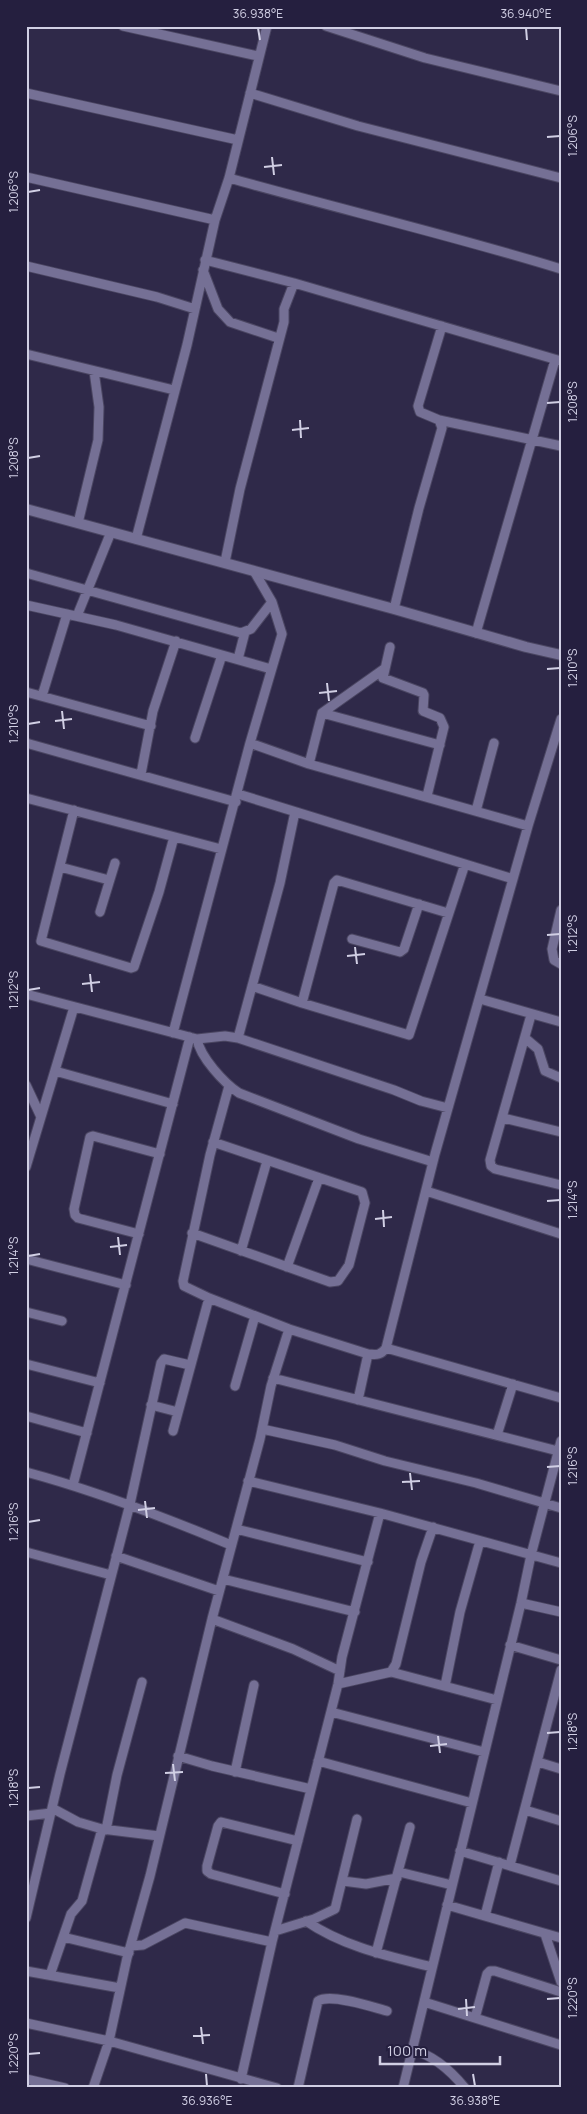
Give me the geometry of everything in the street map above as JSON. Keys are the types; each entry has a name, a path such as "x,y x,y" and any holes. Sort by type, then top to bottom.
{"street":[{"path":"123,26 258,56"},
{"path":"136,539 195,309 215,220 228,178 267,26"},
{"path":"326,26 434,60 561,91"},
{"path":"26,93 238,140"},
{"path":"250,93 358,126 561,178"},
{"path":"26,177 215,220"},
{"path":"228,178 484,246 561,269"},
{"path":"204,265 294,283 558,360 532,440 476,633"},
{"path":"204,265 218,309 230,322 278,338"},
{"path":"26,266 195,309"},
{"path":"225,562 240,489 278,338 284,322 284,309 294,283"},
{"path":"442,326 418,406 420,412 440,420 561,446"},
{"path":"26,354 174,390"},
{"path":"78,523 98,440 99,407 94,371"},
{"path":"394,609 419,508 442,428 440,420"},
{"path":"26,509 225,562 561,656"},
{"path":"77,616 111,532"},
{"path":"173,1032 221,849 237,798 250,743 282,634 272,602 254,570"},
{"path":"26,573 241,633 251,629 272,602"},
{"path":"26,604 176,641 271,669"},
{"path":"42,696 67,614"},
{"path":"238,659 245,632"},
{"path":"141,774 153,711 164,672 176,641"},
{"path":"390,647 382,676 384,680 423,693 423,711 440,718 444,727 427,796"},
{"path":"195,738 222,654"},
{"path":"309,764 322,712 384,668"},
{"path":"26,692 151,726"},
{"path":"322,712 440,745"},
{"path":"229,1086 213,1142 192,1233 183,1281 184,1286 209,1298 289,1329 368,1354 378,1355 386,1348 448,1108 528,826 557,746 561,719"},
{"path":"26,743 295,812 513,879"},
{"path":"250,743 309,764 528,826"},
{"path":"476,811 494,743"},
{"path":"26,798 221,849"},
{"path":"74,810 41,942 133,968 159,892 174,837"},
{"path":"238,1038 280,883 295,812"},
{"path":"100,912 115,863"},
{"path":"252,986 409,1035 465,864"},
{"path":"60,867 109,880"},
{"path":"302,1003 334,883 337,880 448,913"},
{"path":"352,939 400,952 404,949 419,904"},
{"path":"561,910 552,949 554,960 561,964"},
{"path":"26,994 194,1038 225,1036 238,1038 422,1101 448,1108"},
{"path":"480,999 561,1022"},
{"path":"26,1167 74,1007"},
{"path":"531,1015 490,1160 491,1166 495,1170 561,1185"},
{"path":"194,1038 201,1051 229,1086 250,1098 359,1139 433,1162"},
{"path":"73,1485 173,1104 194,1038"},
{"path":"525,1038 538,1049 545,1071 561,1078"},
{"path":"55,1071 173,1104"},
{"path":"26,1086 41,1118"},
{"path":"503,1118 561,1132"},
{"path":"139,1234 78,1218 75,1215 74,1209 90,1137 93,1136 160,1154"},
{"path":"192,1233 330,1282 338,1281 349,1265 362,1214 365,1197 362,1192 213,1142"},
{"path":"241,1251 267,1161"},
{"path":"287,1267 319,1178"},
{"path":"426,1191 561,1234"},
{"path":"26,1258 126,1285"},
{"path":"173,1431 209,1298"},
{"path":"26,1312 62,1321"},
{"path":"235,1386 255,1316"},
{"path":"93,2088 109,2040 120,1988 222,1579 262,1428 273,1378 289,1329"},
{"path":"386,1348 561,1398"},
{"path":"358,1400 368,1354"},
{"path":"26,1918 130,1504 161,1363 164,1360 190,1365"},
{"path":"26,1364 100,1383"},
{"path":"273,1378 558,1451"},
{"path":"497,1435 513,1384"},
{"path":"151,1405 178,1412"},
{"path":"26,1416 87,1433"},
{"path":"262,1428 335,1445 561,1508"},
{"path":"403,2088 521,1603 530,1555 561,1441"},
{"path":"26,1472 130,1504 231,1546"},
{"path":"248,1481 380,1513 561,1563"},
{"path":"241,2079 272,1942 380,1513"},
{"path":"391,1672 396,1664 406,1630 421,1562 433,1527"},
{"path":"236,1529 368,1562"},
{"path":"445,1686 460,1612 480,1540"},
{"path":"26,1552 111,1575"},
{"path":"116,1556 219,1591"},
{"path":"222,1579 355,1612"},
{"path":"521,1603 561,1612"},
{"path":"212,1619 294,1649 340,1671"},
{"path":"510,1646 561,1660"},
{"path":"510,1865 561,1670"},
{"path":"338,1684 391,1672 497,1700"},
{"path":"50,1976 71,1914 82,1901 104,1829 142,1682"},
{"path":"234,1772 254,1685"},
{"path":"550,1711 561,1714"},
{"path":"330,1712 484,1752"},
{"path":"178,1756 234,1772 311,1789"},
{"path":"318,1761 472,1803"},
{"path":"538,1762 561,1769"},
{"path":"26,1816 52,1810 78,1822 104,1829 159,1836"},
{"path":"525,1810 561,1821"},
{"path":"275,1931 335,1909 356,1819"},
{"path":"285,1894 211,1874 207,1871 207,1866 218,1826 221,1822 298,1841"},
{"path":"376,1953 410,1827"},
{"path":"460,1851 561,1882"},
{"path":"485,1916 498,1862"},
{"path":"343,1880 366,1884 398,1875 452,1885"},
{"path":"448,1905 561,1938"},
{"path":"306,1921 345,1942 376,1953 432,1967"},
{"path":"62,1937 130,1949 143,1945 186,1923 272,1942"},
{"path":"545,1934 561,1982"},
{"path":"26,1971 120,1988"},
{"path":"475,2018 487,1974 490,1971 561,1992"},
{"path":"298,2088 318,2001 323,1998 337,1999 387,2011"},
{"path":"424,2002 561,2045"},
{"path":"26,2023 109,2040 277,2088"},
{"path":"412,2050 425,2053 434,2058 457,2077 465,2088"},
{"path":"26,2079 64,2088"}]}
